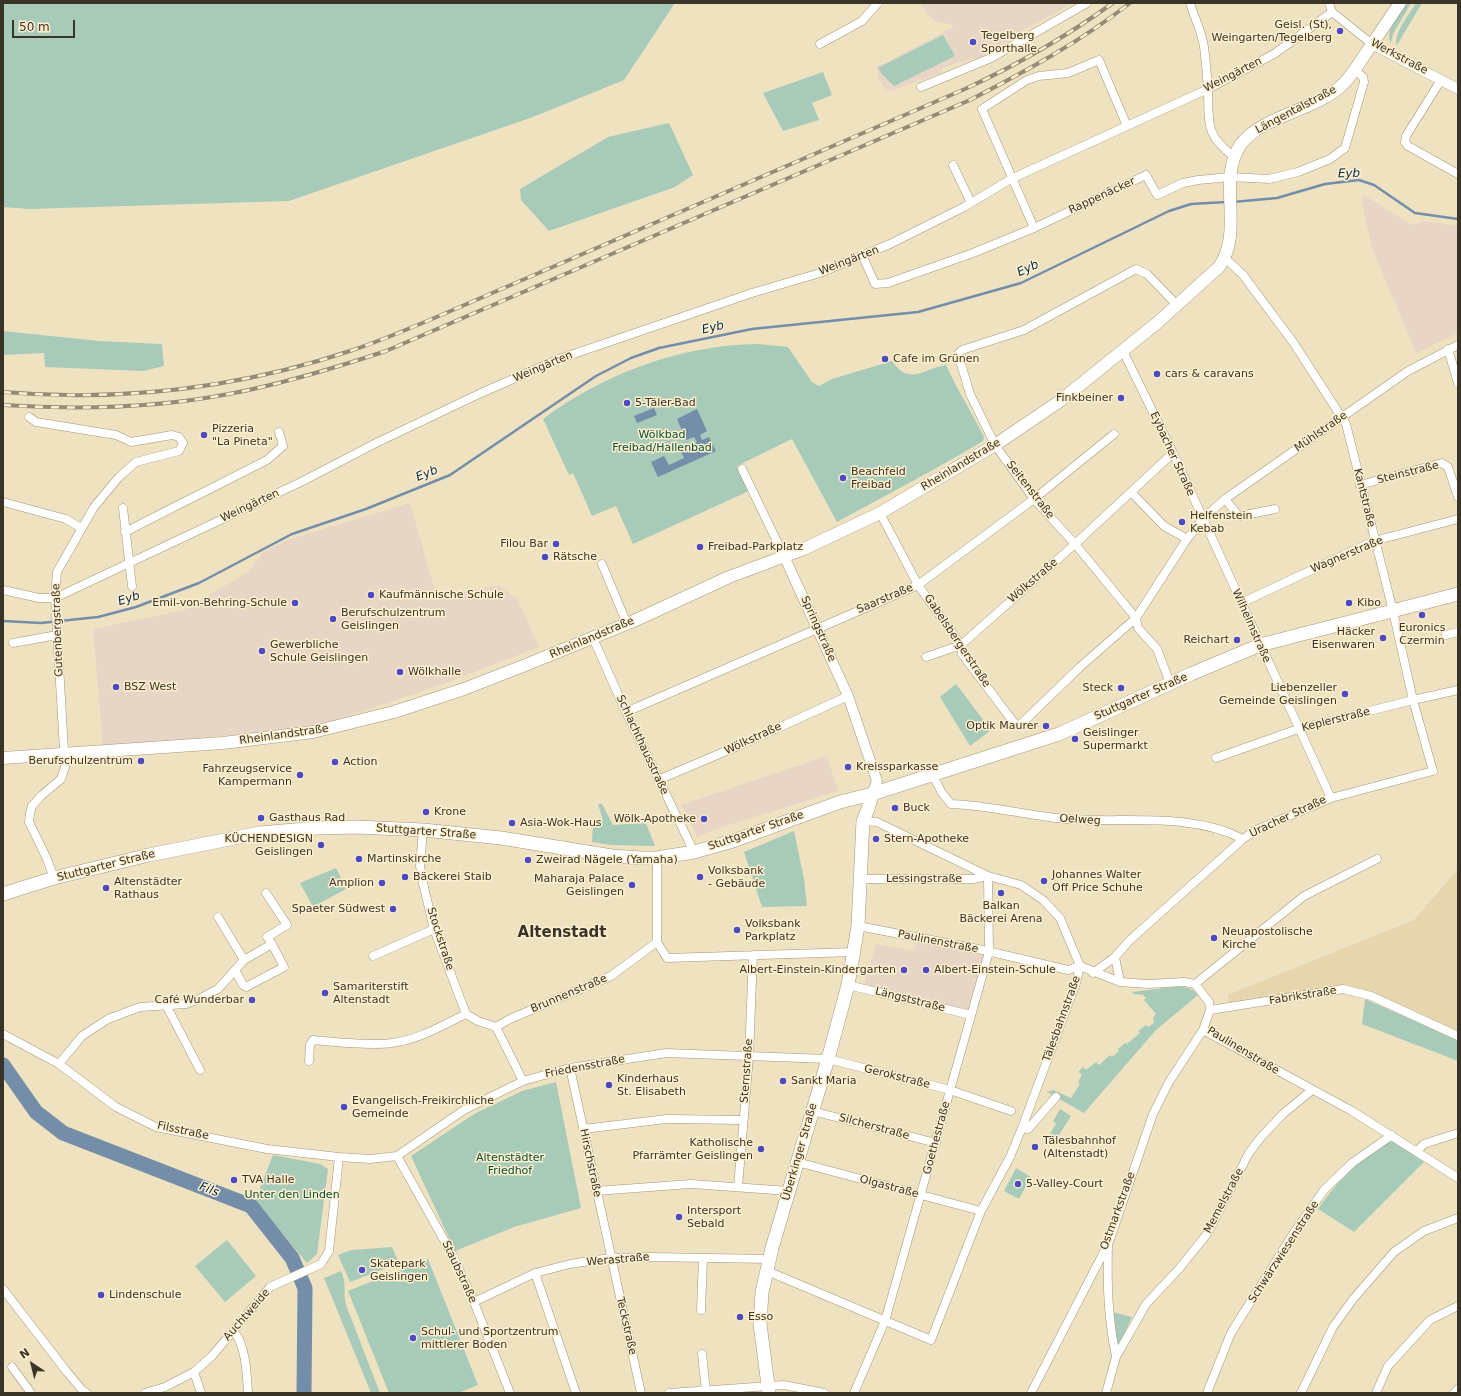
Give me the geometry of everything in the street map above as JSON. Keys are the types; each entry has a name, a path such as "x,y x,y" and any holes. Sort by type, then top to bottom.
{"main road":[{"name":"Längentalstraße","path":"1234,157 1248,135 1340,88 1355,70 1400,3"},
{"path":"1123,351 1219,267 1225,258 1230,243 1230,177 1234,157"},
{"name":"Rheinlandstraße","path":"3,758 272,738 329,729 394,712 464,689 627,624 729,577 804,549 880,513 995,445 1060,402 1123,351"},
{"name":"Stuttgarter Straße","path":"3,894 54,878 134,858 260,833 358,827 422,830 501,838 612,856 657,858 694,852 733,841 836,803 872,794 1059,734 1170,683 1260,645 1458,594"},
{"name":"Überkinger Straße","path":"768,1389 760,1324 760,1308 768,1265 848,985 858,926 863,821 872,794"}],"street":[{"path":"820,44 862,21 878,3"},
{"path":"921,87 991,58 1087,3"},
{"path":"1190,3 1204,45 1208,89 1207,116 1209,127 1222,148 1234,157"},
{"path":"1329,3 1332,12"},
{"name":"Weingärten","path":"3,590 55,602 128,563 300,482 376,443 481,393 559,359 752,293 820,273 862,257 971,203 1011,179 1208,89 1274,54 1332,12"},
{"name":"Werkstraße","path":"1332,12 1372,44 1458,89"},
{"path":"1034,228 1011,179 982,110 1027,80 1040,76 1068,73 1099,60 1127,126"},
{"path":"1230,177 1269,179 1298,172 1330,159 1345,148 1364,82 1363,77 1355,70"},
{"path":"1440,80 1406,136 1406,142 1408,146 1458,174"},
{"path":"952,165 971,203"},
{"name":"Rappenäcker","path":"862,257 875,284 888,283 973,253 1034,228 1146,175 1157,195 1183,183 1230,177"},
{"name":"Kantstraße","path":"1225,258 1248,281 1293,342 1342,417 1393,611 1413,700 1432,771"},
{"name":"Seitenstraße","path":"1170,683 1158,649 1138,628 1136,618 1075,544 1034,499 995,445 970,394 958,354 962,350 1024,330 1136,270 1147,274 1177,305"},
{"name":"Mühlstraße","path":"1203,519 1225,499 1417,365 1458,345"},
{"path":"1448,349 1458,383"},
{"name":"Eybacher Straße","path":"1123,351 1173,453 1203,519"},
{"name":"Gutenbergstraße","path":"29,417 36,422 116,435 131,442 172,435 179,437 183,443 179,451 136,462 119,477 94,507 57,572 55,602 65,767 61,779 32,806 29,822 54,878"},
{"path":"125,532 267,460 283,446 279,432"},
{"name":"Saarstraße","path":"626,712 818,627 918,585 1034,499 1114,434"},
{"name":"Wölkstraße","path":"926,657 961,645 1075,544 1173,453"},
{"name":"Steinstraße","path":"1360,485 1442,464 1448,467 1458,497"},
{"name":"Springstraße","path":"742,469 818,627 848,696 877,781 872,794"},
{"path":"1131,492 1164,526 1188,539"},
{"path":"1225,499 1236,514 1240,516 1274,509"},
{"path":"3,502 66,518 81,528"},
{"path":"123,508 128,563 132,586"},
{"name":"Gabelsbergerstraße","path":"880,513 918,585 961,645 962,654 1015,724 1020,725 1080,667 1136,618"},
{"path":"1136,618 1188,539 1203,519"},
{"name":"Wilhelmstraße","path":"1203,519 1330,798"},
{"name":"Wagnerstraße","path":"1240,603 1374,541 1458,519"},
{"path":"602,564 627,624"},
{"path":"13,643 57,632"},
{"path":"1446,635 1458,632"},
{"name":"Schlachthausstraße","path":"593,638 658,780 694,852"},
{"name":"Keplerstraße","path":"1216,758 1298,729 1458,690"},
{"name":"Wölkstraße","path":"658,780 745,743 848,696"},
{"name":"Uracher Straße","path":"1103,976 1115,957 1130,940 1243,839 1254,831 1330,798 1432,771"},
{"name":"Oelweg","path":"932,774 942,794 950,804 971,805 1056,818 1101,822 1139,819 1194,825 1228,831 1243,839"},
{"name":"Tälesbahnstraße","path":"863,821 877,822 988,876 1021,885 1043,900 1060,918 1080,966 1074,988 1022,1128 1010,1157 981,1211 931,1340"},
{"name":"Stockstraße","path":"422,830 420,866 434,929 466,1014"},
{"path":"657,858 657,942 667,958 854,952"},
{"path":"1080,966 1120,982 1148,984 1184,982 1195,984 1304,896 1377,859"},
{"name":"Lessingstraße","path":"860,879 973,879 988,876"},
{"name":"Goethestraße","path":"854,1393 885,1321 989,952 988,876"},
{"path":"235,970 246,987 284,967 267,937 286,925 266,893"},
{"path":"218,917 244,960"},
{"name":"Paulinenstraße","path":"858,926 989,952 1068,970 1080,966"},
{"path":"373,956 434,929"},
{"name":"Brunnenstraße","path":"496,1027 510,1019 612,976 657,942"},
{"path":"59,1064 82,1036 108,1019 140,1007 186,1004 199,999 218,989 244,960 272,944"},
{"name":"Sternstraße","path":"738,1187 749,1056 753,955"},
{"path":"1115,957 1120,982"},
{"name":"Uracher Straße","path":"1093,972 1115,957"},
{"name":"Paulinenstraße","path":"1195,984 1209,1002 1210,1010 1203,1030 1392,1135 1458,1178"},
{"name":"Längststraße","path":"848,985 971,1015"},
{"name":"Fabrikstraße","path":"1210,1010 1343,989 1371,996 1458,1036"},
{"path":"166,1005 200,1070"},
{"path":"310,1061 310,1045 313,1040 345,1043 392,1043 422,1035 466,1014 478,1021 496,1027 523,1081"},
{"name":"Ostmarkstraße","path":"1031,1393 1108,1242 1153,1114 1169,1082 1203,1030"},
{"name":"Filsstraße","path":"3,1034 59,1064 116,1107 156,1127 267,1149 339,1157"},
{"name":"Friedensstraße","path":"339,1157 370,1159 397,1156 464,1110 523,1081 570,1068 666,1053 828,1059"},
{"name":"Gerokstraße","path":"828,1059 950,1090 1011,1111"},
{"name":"Hirschstraße","path":"570,1068 610,1258"},
{"name":"Memelstraße","path":"1106,1393 1116,1357 1146,1304 1178,1270 1207,1234 1252,1149 1283,1114 1312,1090"},
{"path":"1022,1128 1028,1129 1056,1097"},
{"name":"Silcherstraße","path":"812,1111 936,1143"},
{"path":"583,1128 667,1119 744,1120"},
{"path":"1417,1151 1424,1144 1458,1133"},
{"name":"Schwärzwiesenstraße","path":"1207,1393 1231,1333 1298,1227 1324,1190 1352,1163 1392,1135"},
{"name":"Staubstraße","path":"397,1156 453,1256 474,1302 510,1393"},
{"name":"Auchtweide","path":"145,1393 165,1387 194,1372 212,1356 270,1288 282,1281 321,1264 329,1251 339,1157"},
{"name":"Olgastraße","path":"797,1162 981,1211"},
{"path":"596,1191 673,1185 738,1187 789,1191"},
{"path":"1301,1393 1333,1327 1354,1298 1394,1252 1424,1232 1458,1218"},
{"name":"Memelstraße","path":"1108,1242 1107,1283 1109,1323 1116,1357"},
{"name":"Werastraße","path":"474,1302 535,1273 570,1264 610,1258 703,1258 768,1265 885,1321 931,1340"},
{"name":"Teckstraße","path":"610,1258 642,1393"},
{"path":"701,1310 703,1258"},
{"path":"535,1273 576,1393"},
{"path":"3,1289 67,1372 83,1391 87,1393"},
{"path":"1376,1393 1388,1366 1430,1320 1458,1306"},
{"path":"233,1331 240,1340 246,1366 248,1393"},
{"path":"702,1354 706,1390"},
{"path":"12,1367 31,1393"},
{"path":"194,1372 201,1393"},
{"path":"669,1393 706,1390 768,1389 784,1385 824,1393"},
{"path":"1454,1393 1458,1389"}],"shaded area":[{"path":"921,3 1073,3 1023,30 1001,48 979,58 942,68 942,72 891,91 887,90 879,80 877,67 955,26 935,21 927,14"},
{"path":"1362,194 1412,225 1426,221 1458,226 1458,333 1416,353 1373,250 1365,218"},
{"name":"Berufschulzentrum Geislingen","path":"410,503 436,595 445,596 498,585 518,600 539,647 446,683 331,722 301,728 237,735 103,746 93,629 184,610 248,572 263,552 290,539"},
{"path":"827,756 838,791 719,828 697,837 681,805"},
{"path":"1458,869 1458,1031 1362,989 1343,984 1229,1005 1228,995 1414,920"},
{"name":"Albert-Einstein-Schule","path":"917,938 989,952 971,1015 863,988 876,944 913,951"}],"green space":[{"path":"3,3 675,3 624,80 533,117 289,201 29,209 3,207"},
{"path":"1406,3 1411,3 1393,34 1391,43 1389,38 1391,28"},
{"path":"1416,3 1422,3 1397,45 1396,41 1399,30"},
{"path":"943,35 955,56 894,86 878,68"},
{"path":"823,72 832,95 812,103 819,120 783,131 763,93"},
{"path":"669,123 693,175 675,187 549,231 521,200 520,189 608,137"},
{"path":"3,331 99,341 162,344 164,366 143,371 45,367 44,353 3,355"},
{"name":"Wölkbad Freibad/Hallenbad","path":"758,344 788,347 812,382 819,386 832,379 892,361 899,369 905,373 911,374 918,374 946,365 984,437 983,441 837,522 792,439 737,466 749,491 633,544 616,506 592,516 573,473 569,475 543,419 592,388 618,375 645,365 672,356 701,350"},
{"path":"956,684 991,730 970,746 940,697"},
{"path":"598,804 602,804 613,825 646,823 655,846 611,845 592,842 593,822 603,821"},
{"path":"794,831 804,879 807,906 762,907 744,852"},
{"path":"336,868 346,889 313,907 300,883"},
{"path":"1184,987 1193,990 1198,995 1156,1030 1084,1113 1047,1092 1053,1090 1071,1098 1080,1084 1078,1083 1082,1074 1078,1072 1083,1067 1086,1070 1096,1062 1099,1065 1110,1055 1112,1057 1125,1043 1127,1044 1140,1033 1138,1031 1146,1025 1148,1027 1154,1023 1153,1018 1156,1014 1144,1000 1146,998 1143,995 1134,994 1132,992"},
{"path":"1365,999 1458,1040 1458,1061 1362,1024"},
{"name":"Altenstädter Friedhof","path":"556,1082 581,1208 514,1227 455,1251 411,1156 474,1114 522,1091"},
{"path":"1060,1109 1071,1116 1057,1138 1050,1134 1056,1124 1053,1121"},
{"path":"1389,1142 1395,1142 1424,1162 1354,1232 1318,1209 1333,1189 1350,1171 1368,1156"},
{"name":"Unter den Linden","path":"273,1155 320,1164 328,1169 317,1254 307,1263 255,1201"},
{"name":"5-Valley-Court","path":"1016,1168 1031,1177 1019,1199 1004,1191"},
{"path":"227,1240 256,1276 225,1302 195,1266"},
{"name":"Skatepark Geislingen","path":"392,1247 399,1263 350,1282 338,1255 351,1250"},
{"name":"Schul- und Sportzentrum mittlerer Boden","path":"428,1259 478,1385 458,1393 389,1393 348,1291"},
{"path":"341,1271 344,1280 346,1305 380,1393 371,1393 324,1278"},
{"path":"1113,1312 1132,1317 1117,1349"}],"water":[{"path":"654,408 657,415 637,423 634,416"},
{"path":"697,409 707,431 700,435 702,440 709,437 716,451 658,477 651,462 664,456 669,465 684,458 680,450 697,442 694,437 686,440 677,419"}],"waterway":[{"name":"Eyb","path":"1233,202 1277,198 1325,184 1359,180 1374,185 1415,213 1458,219"},
{"name":"Eyb","path":"3,621 41,623 98,617 136,607 199,583 292,534 366,509 450,475 596,376 631,358 659,348 752,329 918,312 1021,283 1169,211 1191,204 1226,202"},
{"name":"Fils","path":"3,1065 36,1112 63,1133 251,1206 292,1258 305,1288 304,1393"}],"railway":[{"path":"3,392 48,395 92,395 180,389 224,383 267,374 363,347 432,319 965,89 1004,70 1041,49 1078,27 1113,3"},
{"path":"3,405 31,407 116,407 201,399 249,390 289,380 386,351 970,100 1032,67 1092,31 1130,3"}],"place":[{"name":"Geisl. (St), Weingarten/Tegelberg","path":"1340,31"},
{"name":"Tegelberg Sporthalle","path":"973,42"},
{"name":"Cafe im Grünen","path":"885,359"},
{"name":"cars & caravans","path":"1157,374"},
{"name":"Finkbeiner","path":"1121,398"},
{"name":"5-Täler-Bad","path":"627,403"},
{"name":"Pizzeria \"La Pineta\"","path":"204,435"},
{"name":"Beachfeld Freibad","path":"843,478"},
{"name":"Helfenstein Kebab","path":"1182,522"},
{"name":"Filou Bar","path":"556,544"},
{"name":"Freibad-Parkplatz","path":"700,547"},
{"name":"Rätsche","path":"545,557"},
{"name":"Kaufmännische Schule","path":"371,595"},
{"name":"Emil-von-Behring-Schule","path":"295,603"},
{"name":"Kibo","path":"1349,603"},
{"name":"Euronics Czermin","path":"1422,615"},
{"name":"Berufschulzentrum Geislingen","path":"333,619"},
{"name":"Häcker Eisenwaren","path":"1383,638"},
{"name":"Reichart","path":"1237,640"},
{"name":"Gewerbliche Schule Geislingen","path":"262,651"},
{"name":"Wölkhalle","path":"400,672"},
{"name":"BSZ West","path":"116,687"},
{"name":"Steck","path":"1121,688"},
{"name":"Liebenzeller Gemeinde Geislingen","path":"1345,694"},
{"name":"Optik Maurer","path":"1046,726"},
{"name":"Geislinger Supermarkt","path":"1075,739"},
{"name":"Berufschulzentrum","path":"141,761"},
{"name":"Action","path":"335,762"},
{"name":"Kreissparkasse","path":"848,767"},
{"name":"Fahrzeugservice Kampermann","path":"300,775"},
{"name":"Buck","path":"895,808"},
{"name":"Krone","path":"426,812"},
{"name":"Gasthaus Rad","path":"261,818"},
{"name":"Wölk-Apotheke","path":"704,819"},
{"name":"Asia-Wok-Haus","path":"512,823"},
{"name":"Stern-Apotheke","path":"876,839"},
{"name":"KÜCHENDESIGN Geislingen","path":"321,845"},
{"name":"Martinskirche","path":"359,859"},
{"name":"Zweirad Nägele (Yamaha)","path":"528,860"},
{"name":"Bäckerei Staib","path":"405,877"},
{"name":"Volksbank - Gebäude","path":"700,877"},
{"name":"Johannes Walter Off Price Schuhe","path":"1044,881"},
{"name":"Amplion","path":"382,883"},
{"name":"Maharaja Palace Geislingen","path":"632,885"},
{"name":"Altenstädter Rathaus","path":"106,888"},
{"name":"Balkan Bäckerei Arena","path":"1001,893"},
{"name":"Spaeter Südwest","path":"393,909"},
{"name":"Volksbank Parkplatz","path":"737,930"},
{"name":"Neuapostolische Kirche","path":"1214,938"},
{"name":"Albert-Einstein-Kindergarten","path":"904,970"},
{"name":"Albert-Einstein-Schule","path":"926,970"},
{"name":"Samariterstift Altenstadt","path":"325,993"},
{"name":"Café Wunderbar","path":"252,1000"},
{"name":"Sankt Maria","path":"783,1081"},
{"name":"Kinderhaus St. Elisabeth","path":"609,1085"},
{"name":"Evangelisch-Freikirchliche Gemeinde","path":"344,1107"},
{"name":"Tälesbahnhof (Altenstadt)","path":"1035,1147"},
{"name":"Katholische Pfarrämter Geislingen","path":"761,1149"},
{"name":"TVA Halle","path":"234,1180"},
{"name":"5-Valley-Court","path":"1018,1184"},
{"name":"Intersport Sebald","path":"679,1217"},
{"name":"Skatepark Geislingen","path":"362,1270"},
{"name":"Lindenschule","path":"101,1295"},
{"name":"Esso","path":"740,1317"},
{"name":"Schul- und Sportzentrum mittlerer Boden","path":"413,1338"}],"district":[{"name":"Altenstadt","path":"562,933"}]}
